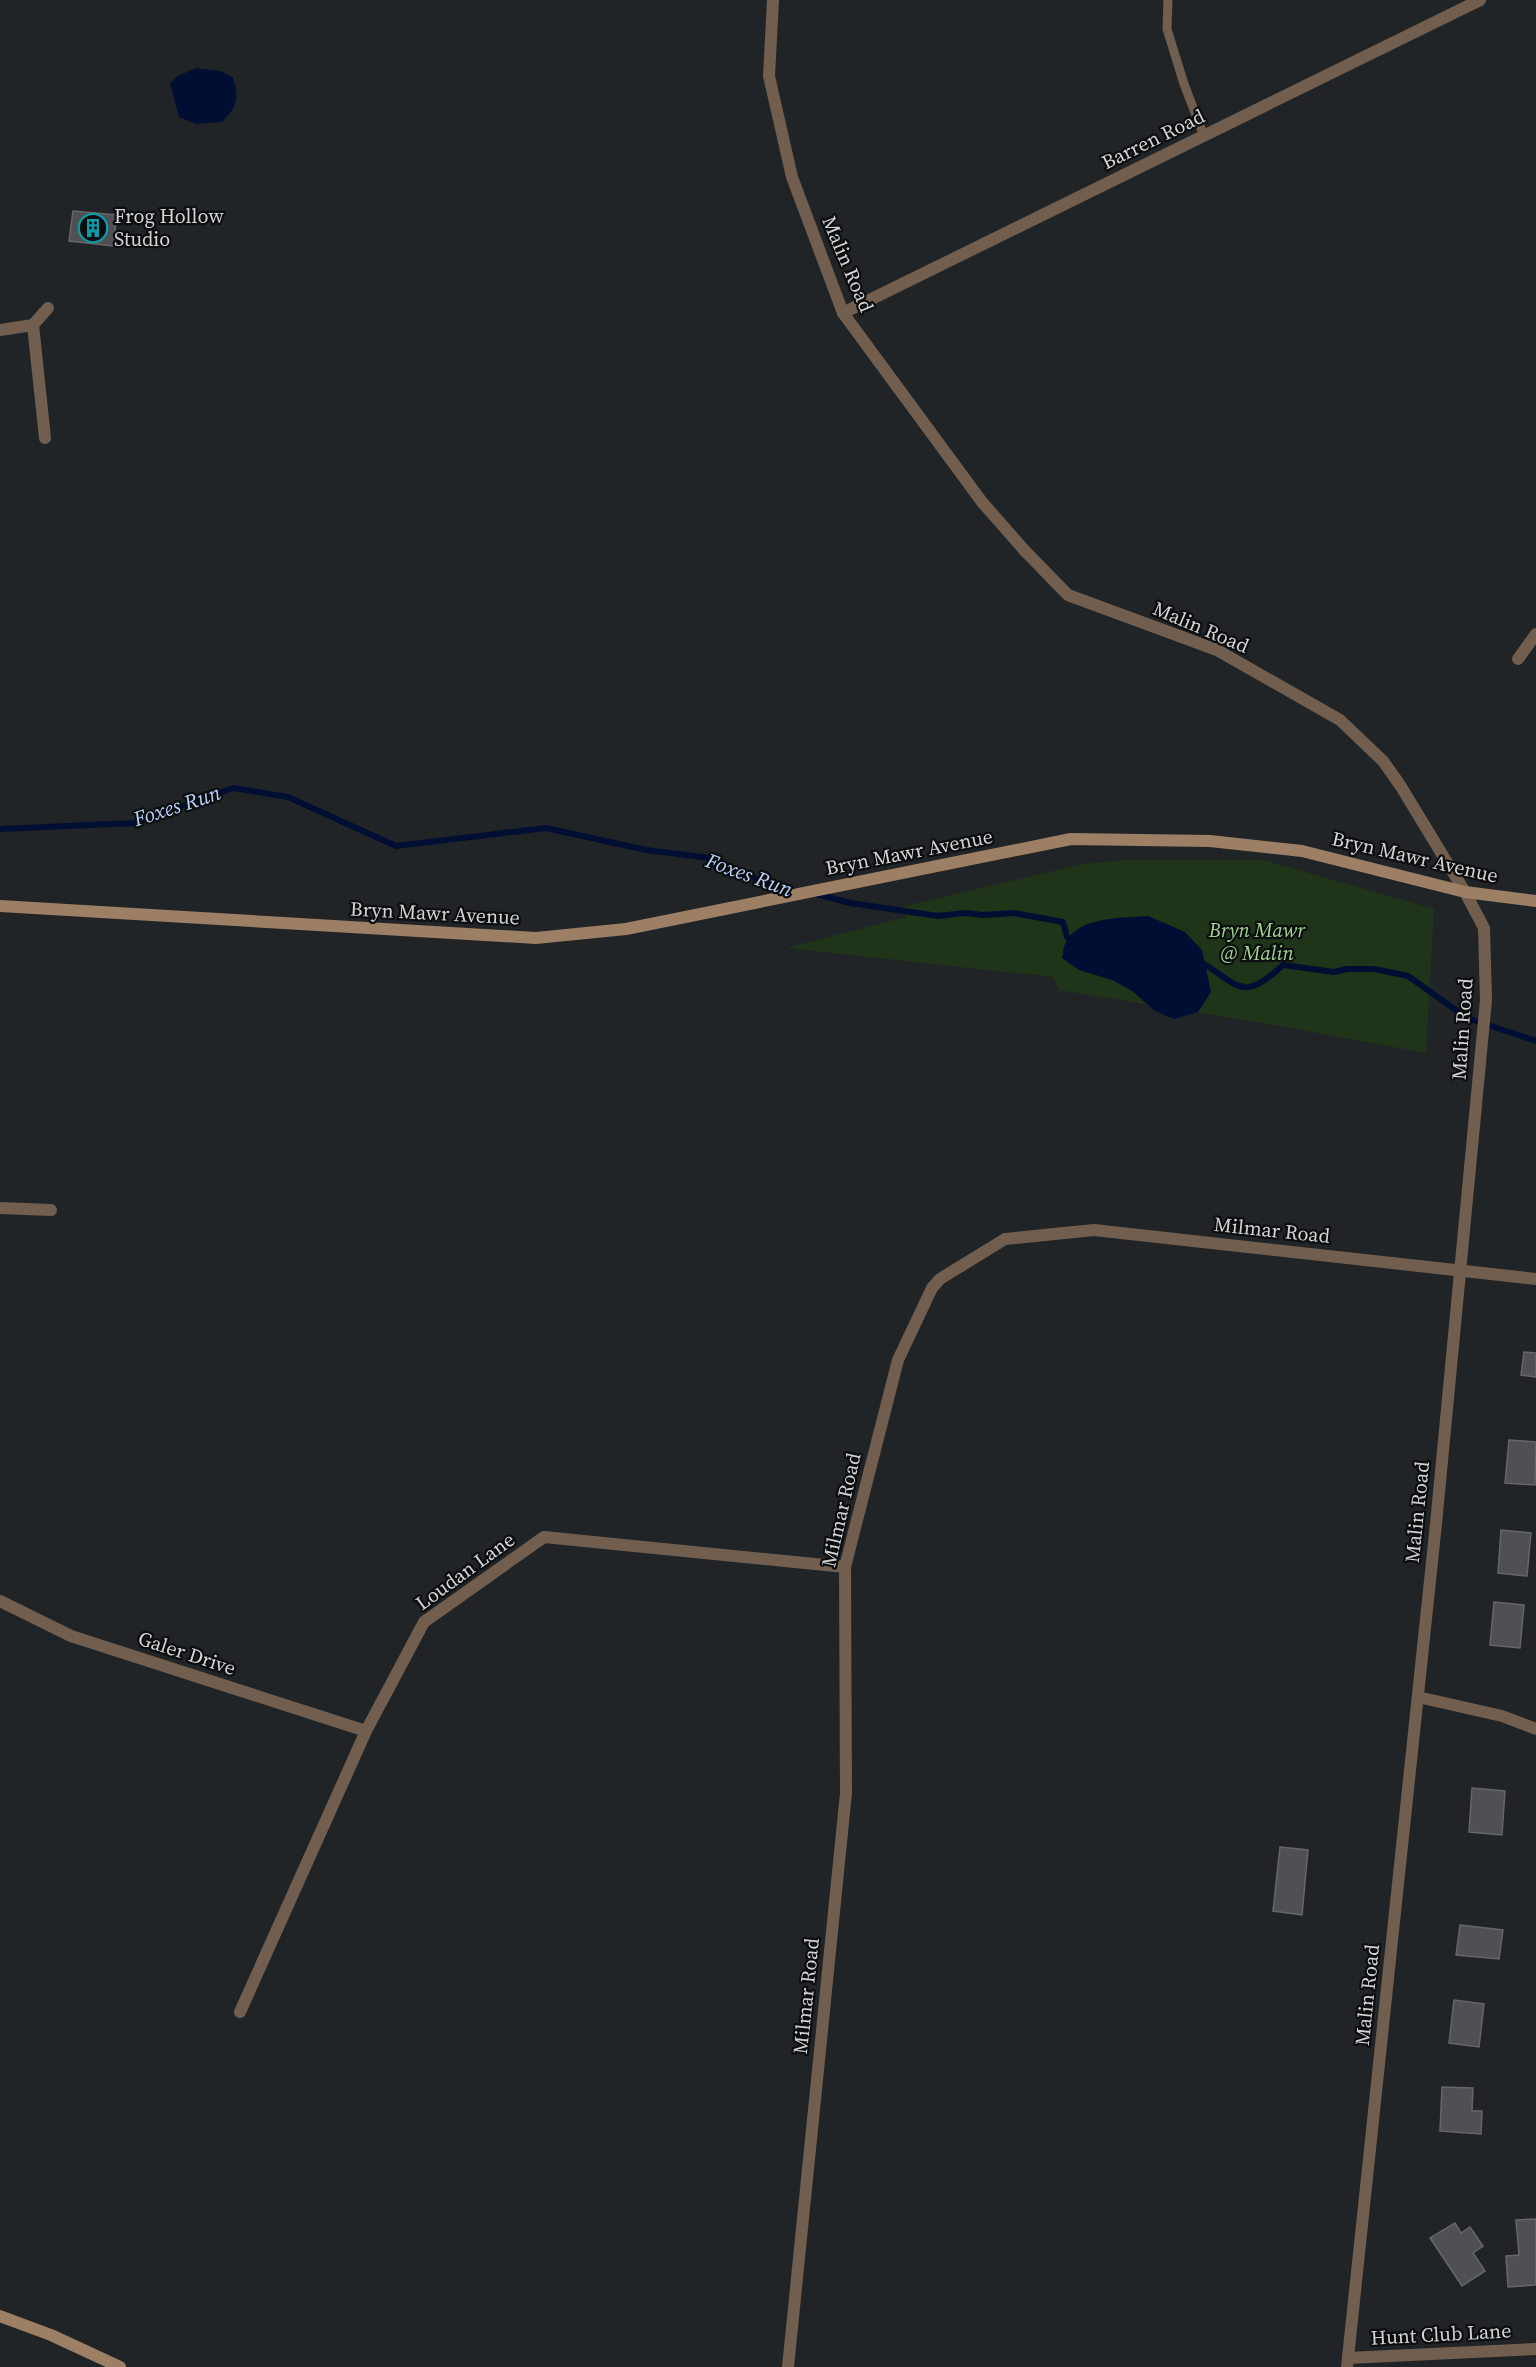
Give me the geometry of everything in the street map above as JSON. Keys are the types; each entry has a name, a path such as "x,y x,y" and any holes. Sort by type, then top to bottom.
{"main road":[{"name":"Bryn Mawr Avenue","path":"0,906 536,938 626,929 1071,839 1210,841 1302,852 1465,892 1536,901"},
{"path":"0,2316 62,2339 120,2367"}],"street":[{"name":"Malin Road","path":"773,0 769,76 792,177 843,313 982,502 1068,595 1217,650 1340,720 1383,761 1400,784 1484,928 1483,1036 1418,1697 1348,2362"},
{"name":"Barren Road","path":"843,313 1480,0"},
{"path":"0,330 33,325 48,308"},
{"path":"33,325 45,438"},
{"path":"1518,659 1536,634"},
{"path":"0,1208 51,1210"},
{"name":"Milmar Road","path":"788,2367 846,1793 845,1567 898,1360 932,1288 940,1279 1005,1239 1094,1230 1536,1279"},
{"name":"Loudan Lane","path":"240,2012 366,1731 424,1623 544,1538 845,1567"},
{"name":"Galer Drive","path":"0,1601 71,1636 366,1731"},
{"path":"1418,1697 1502,1716 1536,1729"},
{"name":"Hunt Club Lane","path":"1348,2362 1536,2349"}],"lane":[{"path":"1168,0 1167,29 1184,84 1204,136"}],"green space":[{"name":"Bryn Mawr @ Malin","path":"1127,860 1264,860 1434,909 1426,1053 1274,1025 1059,990 1053,977 786,948 906,917 905,906 1082,864"}],"water":[{"path":"196,68 220,71 233,77 236,101 222,122 196,124 179,117 170,83 178,76"},
{"path":"1148,916 1185,932 1202,950 1211,992 1198,1012 1174,1019 1155,1011 1132,991 1112,980 1079,970 1062,958 1063,949 1071,935 1090,923 1114,918"}],"building":[{"name":"Frog Hollow Studio","path":"73,211 117,215 113,246 69,241"},
{"path":"1524,1352 1536,1353 1536,1377 1521,1375"},
{"path":"1509,1440 1536,1442 1535,1485 1505,1483"},
{"path":"1501,1530 1531,1533 1527,1576 1498,1573"},
{"path":"1494,1602 1524,1605 1520,1648 1490,1645"},
{"path":"1472,1788 1505,1791 1502,1835 1469,1832"},
{"path":"1280,1847 1308,1850 1302,1915 1273,1911"},
{"path":"1460,1925 1503,1930 1499,1959 1456,1955"},
{"path":"1454,2000 1484,2004 1479,2047 1449,2043"},
{"path":"1442,2087 1473,2088 1472,2111 1482,2111 1481,2134 1440,2131"},
{"path":"1536,2219 1536,2285 1508,2287 1506,2256 1519,2255 1516,2220"},
{"path":"1455,2223 1461,2233 1470,2227 1483,2246 1473,2253 1485,2271 1462,2286 1430,2238"}],"waterway":[{"name":"Foxes Run","path":"0,829 135,823 233,788 288,797 396,846 546,828 646,850 710,858 777,888 798,891"},
{"name":"Foxes Run","path":"816,894 850,903 938,916 965,913 983,915 1014,913 1063,922 1067,937 1074,944"},
{"name":"Foxes Run","path":"1199,961 1232,982 1248,987 1258,984 1283,965 1334,972 1347,969 1374,969 1408,976 1467,1018 1536,1041"}],"place":[{"name":"Frog Hollow Studio","path":"93,228"}]}
